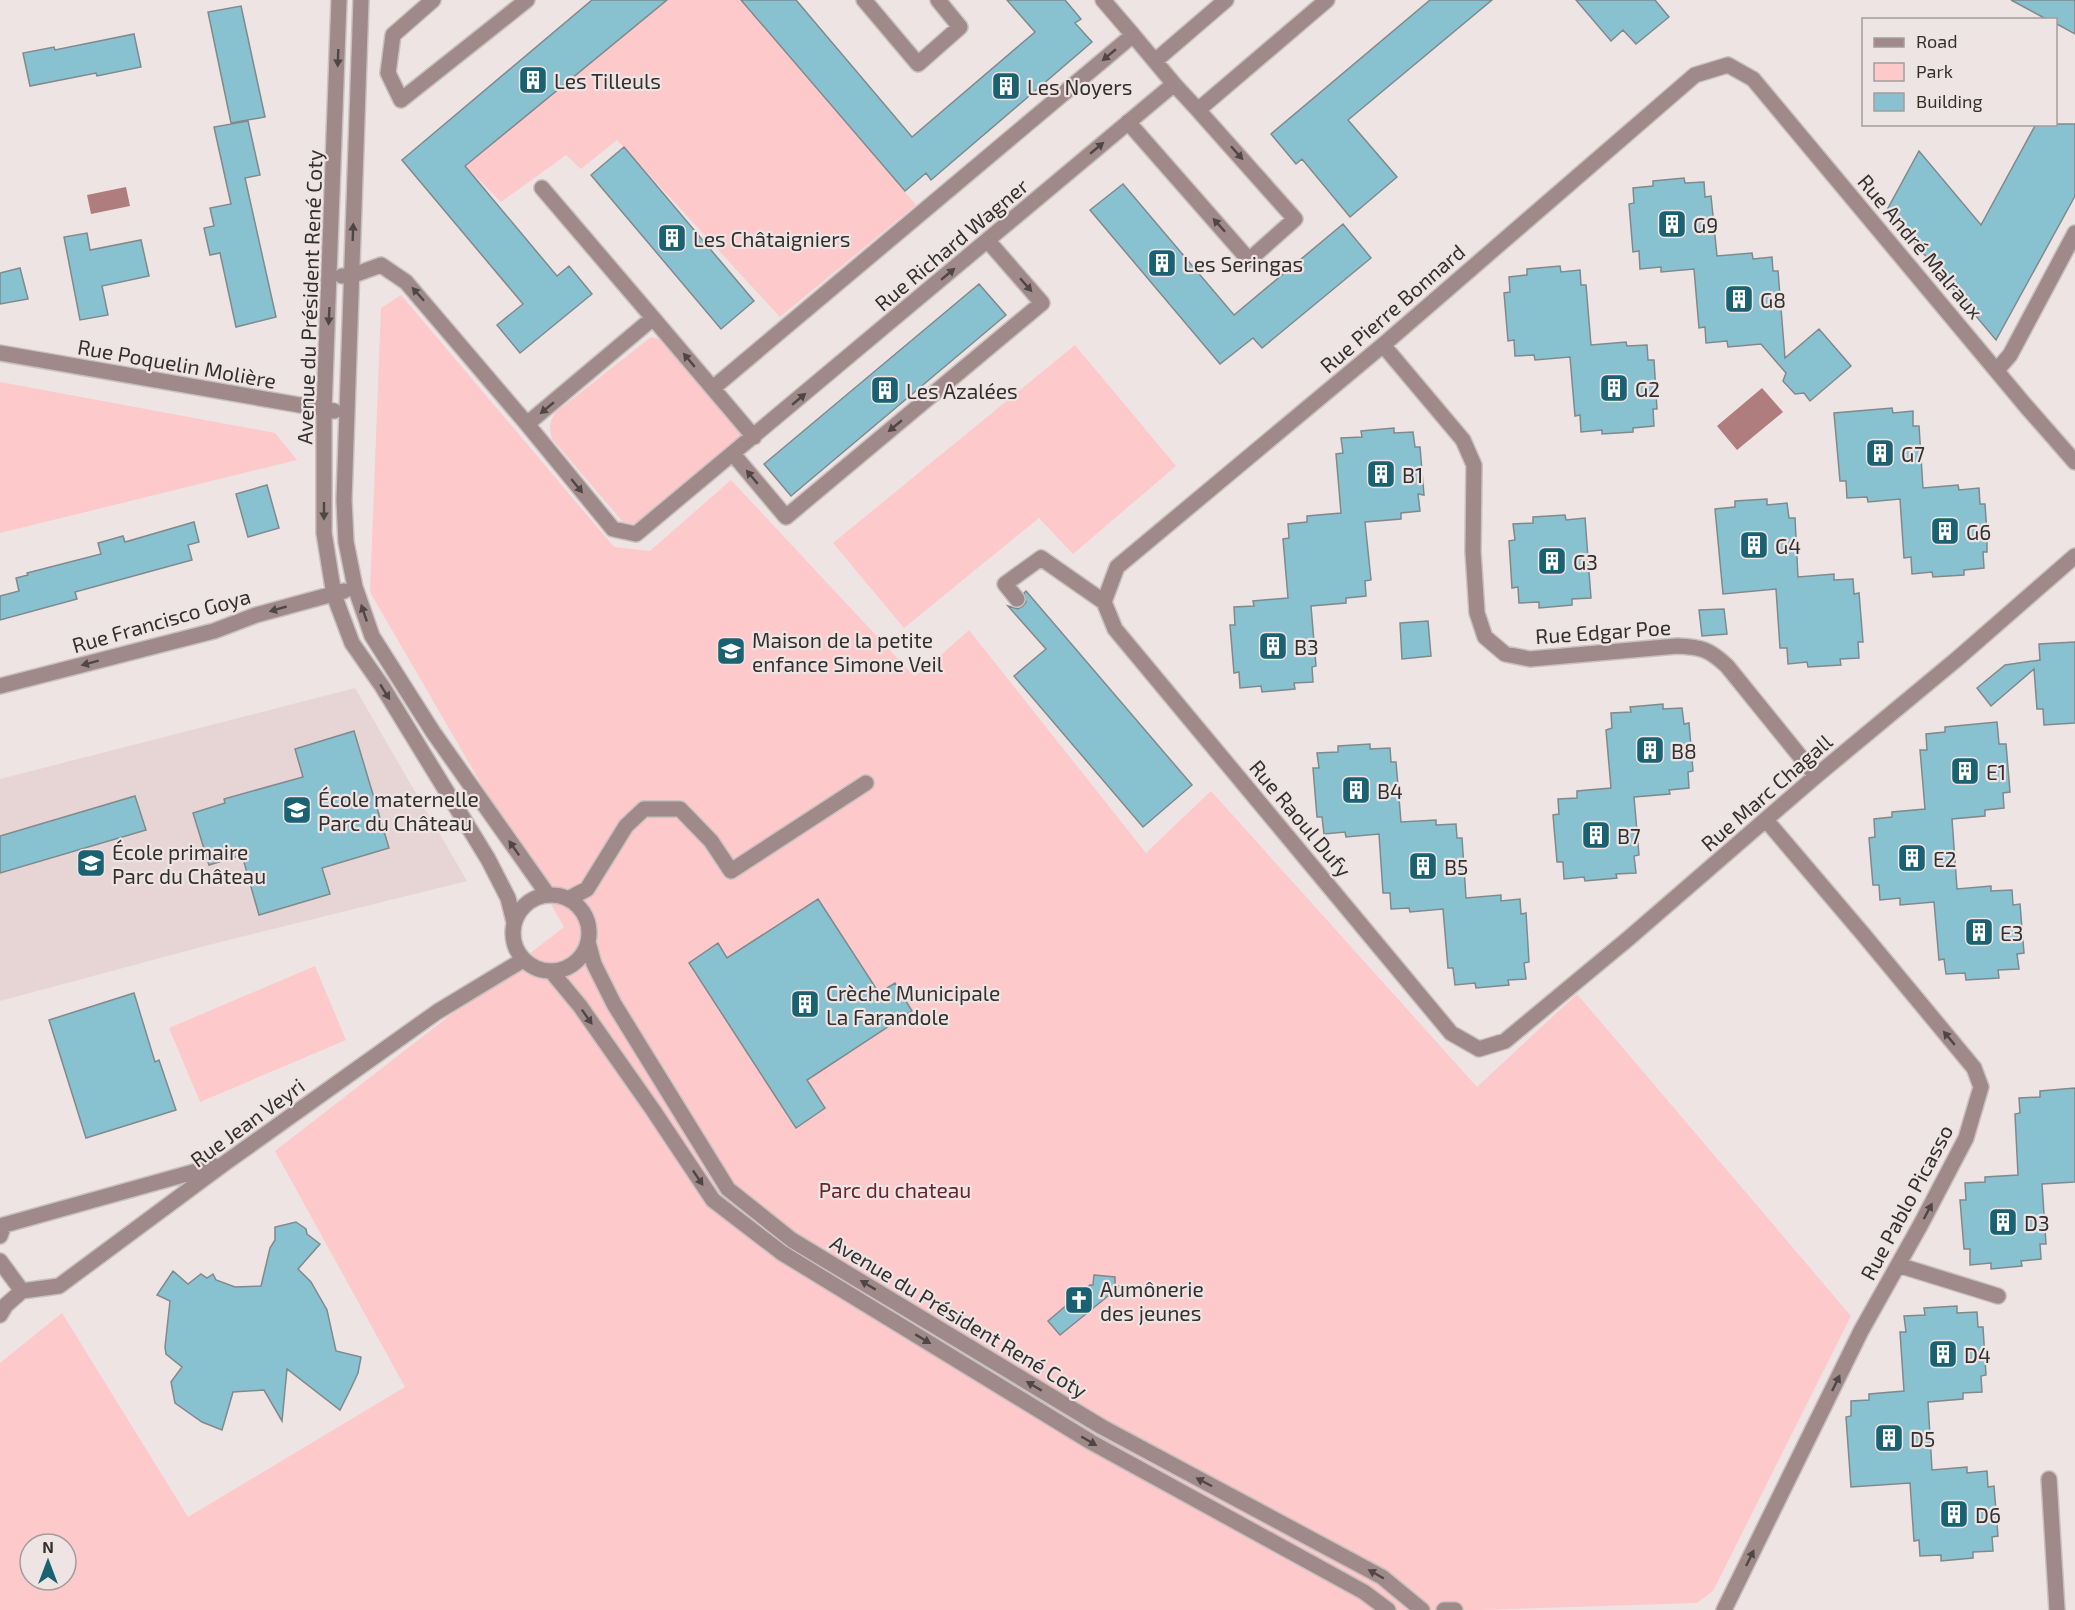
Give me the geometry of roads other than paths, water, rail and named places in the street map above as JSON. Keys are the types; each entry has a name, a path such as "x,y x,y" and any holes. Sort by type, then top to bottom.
{"street":[{"name":"Avenue du Président René Coty","path":"339,0 331,276 324,410 324,533 334,595 352,643 382,686 488,859 508,898 514,922"},
{"name":"Avenue du Président René Coty","path":"361,0 344,500 346,542 355,587 372,636 433,732 548,895"},
{"path":"433,0 393,35 388,73 401,100 527,0"},
{"path":"864,0 918,64 960,27 938,0"},
{"path":"1103,0 1174,84 1295,219 1249,260 1128,122"},
{"path":"1155,60 1226,0"},
{"path":"1198,110 1327,0"},
{"name":"Rue Richard Wagner","path":"713,388 1133,35"},
{"name":"Rue Pierre Bonnard","path":"1104,602 1117,567 1383,345 1695,75 1728,65"},
{"name":"Rue André Malraux","path":"1728,65 1753,79 2075,462"},
{"name":"Rue Richard Wagner","path":"331,276 351,276 381,265 406,282 613,529 636,534 1174,84"},
{"path":"542,188 754,437"},
{"path":"1997,370 2010,355 2075,233"},
{"path":"733,454 786,518 1042,303 987,241"},
{"path":"527,424 653,318"},
{"name":"Rue Edgar Poe","path":"1383,345 1463,440 1474,465 1473,552 1477,613 1485,637 1505,654 1530,659 1677,646 1700,647 1714,654 1726,666 1816,776"},
{"name":"Rue Poquelin Molière","path":"0,353 346,412"},
{"name":"Rue Marc Chagall","path":"1479,1049 1505,1041 1957,659 2075,556"},
{"path":"1017,599 1005,584 1041,558 1104,602"},
{"path":"334,595 355,587"},
{"name":"Rue Francisco Goya","path":"0,686 214,631 266,612 334,595"},
{"name":"Rue Raoul Dufy","path":"1104,602 1115,628 1326,881 1397,970 1451,1033 1479,1049"},
{"path":"568,899 586,889 627,826 644,809 680,809 711,841 731,871 866,783"},
{"name":"Rue Pablo Picasso","path":"1724,1610 1861,1330 1966,1138 1982,1087 1974,1068 1849,916 1766,820"},
{"path":"548,895 568,899 583,912 587,922 588,942 578,960 561,970 541,970 523,960 514,942 514,922 525,905 536,898 548,895"},
{"name":"Avenue du Président René Coty","path":"588,942 594,964 614,1004 728,1190 792,1240 1102,1427 1382,1577 1422,1610"},
{"name":"Rue Jean Veyri","path":"22,1291 59,1286 225,1163 437,1012 523,960"},
{"name":"Avenue du Président René Coty","path":"551,971 587,1016 713,1200 782,1253 1091,1442 1364,1592 1388,1610"},
{"path":"0,1236 4,1225 225,1163"},
{"path":"0,1261 22,1291 6,1305 0,1315"},
{"path":"1898,1265 1998,1296"},
{"path":"2049,1479 2057,1610"},
{"path":"1444,1610 1455,1610"}],"place":[{"name":"Les Tilleuls","path":"533,80"},
{"name":"Les Noyers","path":"1006,86"},
{"name":"G9","path":"1672,224"},
{"name":"Les Châtaigniers","path":"672,238"},
{"name":"Les Seringas","path":"1162,263"},
{"name":"G8","path":"1739,299"},
{"name":"G2","path":"1614,388"},
{"name":"Les Azalées","path":"885,390"},
{"name":"G7","path":"1880,453"},
{"name":"B1","path":"1381,474"},
{"name":"G6","path":"1945,531"},
{"name":"G4","path":"1754,545"},
{"name":"G3","path":"1552,561"},
{"name":"B3","path":"1273,646"},
{"name":"Maison de la petite enfance Simone Veil","path":"731,651"},
{"name":"B8","path":"1650,750"},
{"name":"E1","path":"1965,771"},
{"name":"B4","path":"1356,790"},
{"name":"École maternelle Parc du Château","path":"297,810"},
{"name":"B7","path":"1596,835"},
{"name":"E2","path":"1912,858"},
{"name":"École primaire Parc du Château","path":"91,863"},
{"name":"B5","path":"1423,866"},
{"name":"E3","path":"1979,932"},
{"name":"Crèche Municipale La Farandole","path":"805,1004"},
{"name":"D3","path":"2003,1222"},
{"name":"Aumônerie des jeunes","path":"1079,1300"},
{"name":"D4","path":"1943,1354"},
{"name":"D5","path":"1889,1438"},
{"name":"D6","path":"1954,1514"}],"park label":[{"name":"Parc du chateau","path":"895,1189"}]}
